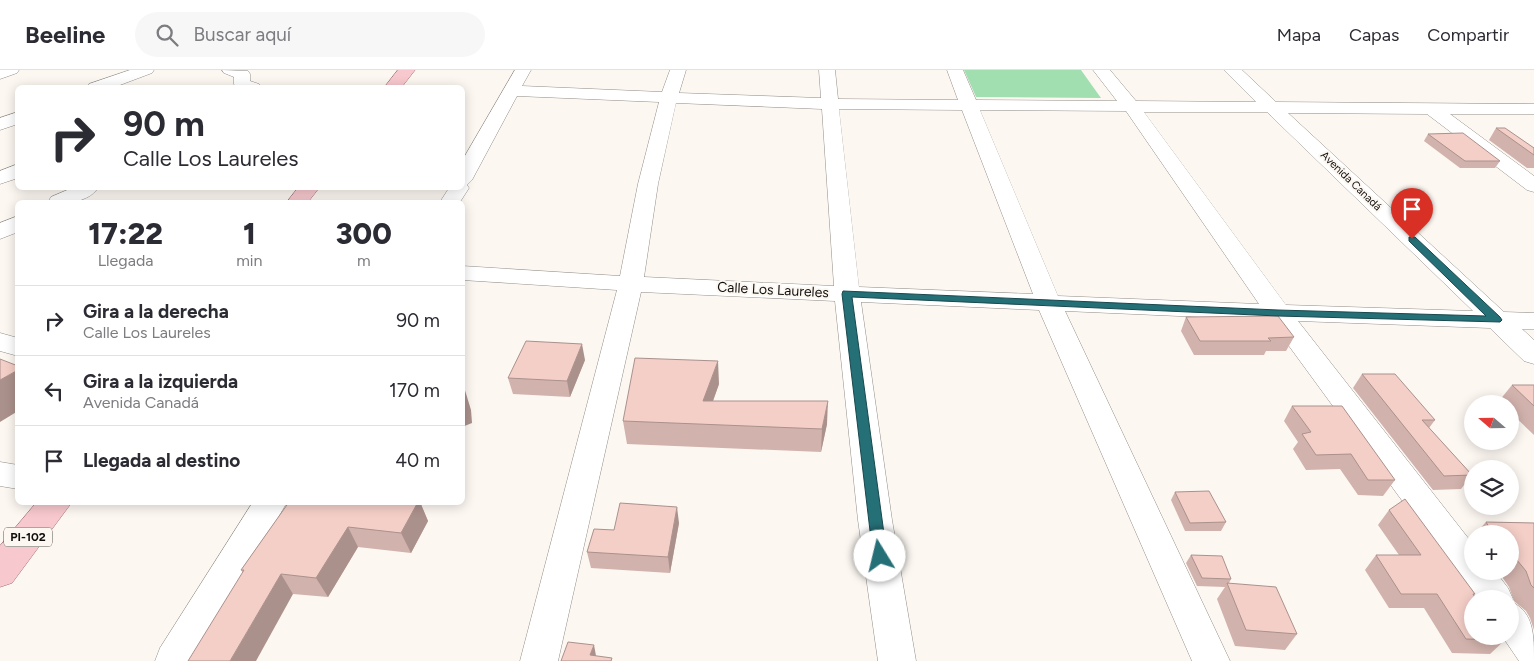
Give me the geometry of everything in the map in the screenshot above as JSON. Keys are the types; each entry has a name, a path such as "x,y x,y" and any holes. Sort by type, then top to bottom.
{"main road":[{"path":"394,85 407,70"},
{"path":"299,200 307,190"},
{"name":"PI-102","path":"0,572 54,505"}],"street":[{"path":"0,74 11,70"},
{"path":"104,85 146,70"},
{"path":"465,175 523,70"},
{"path":"539,661 631,284 648,184 669,96 678,70"},
{"path":"827,70 847,294 875,520 897,661"},
{"path":"955,70 1049,302 1212,661"},
{"path":"1101,70 1130,105 1278,313 1464,558"},
{"name":"Avenida Canadá","path":"1232,70 1534,355"},
{"path":"241,72 242,84 245,85"},
{"path":"512,91 830,104 1534,109"},
{"path":"1430,107 1534,186"},
{"path":"0,124 15,118"},
{"path":"0,133 15,136"},
{"path":"0,178 15,171"},
{"path":"63,200 84,190"},
{"path":"0,232 15,224"},
{"name":"Calle Los Laureles","path":"465,273 631,284 847,294 1278,313 1534,321"},
{"path":"0,341 15,347"},
{"path":"0,474 15,476"},
{"path":"174,661 269,505"},
{"path":"1481,580 1488,590"},
{"path":"1519,630 1534,650"}],"green space":[{"path":"964,70 1081,70 1101,98 976,97"}],"building":[{"path":"1496,128 1505,128 1534,148 1534,155"},
{"path":"1463,133 1500,161 1465,161 1428,134"},
{"path":"1278,316 1294,337 1268,338 1271,341 1200,341 1186,317"},
{"path":"526,341 582,344 567,381 508,378"},
{"path":"635,358 718,361 703,401 828,401 822,429 623,421"},
{"path":"0,359 15,365 15,372 0,380"},
{"path":"1362,374 1395,374 1435,420 1422,420 1464,466 1464,475 1444,476"},
{"path":"1512,385 1534,385 1534,406"},
{"path":"1292,406 1342,406 1395,480 1368,480 1351,454 1316,455 1302,434 1311,432"},
{"path":"1209,491 1226,522 1190,523 1175,492"},
{"path":"1405,499 1472,590 1464,590 1464,636 1437,594 1401,594 1376,555 1421,555 1389,510"},
{"path":"620,503 677,507 668,557 587,552 594,529 614,530"},
{"path":"287,505 416,505 401,533 348,527 316,578 281,574 230,661 188,661 244,570 241,570"},
{"path":"1486,522 1534,523 1534,588 1526,571 1519,562 1519,525 1488,525"},
{"path":"1191,555 1222,556 1231,579 1202,578"},
{"path":"1227,583 1276,587 1297,634 1246,630"},
{"path":"568,642 594,645 590,655 612,658 611,661 561,661"}],"route":[{"path":"880,556 847,294 1278,313 1496,320 1412,239"}]}
